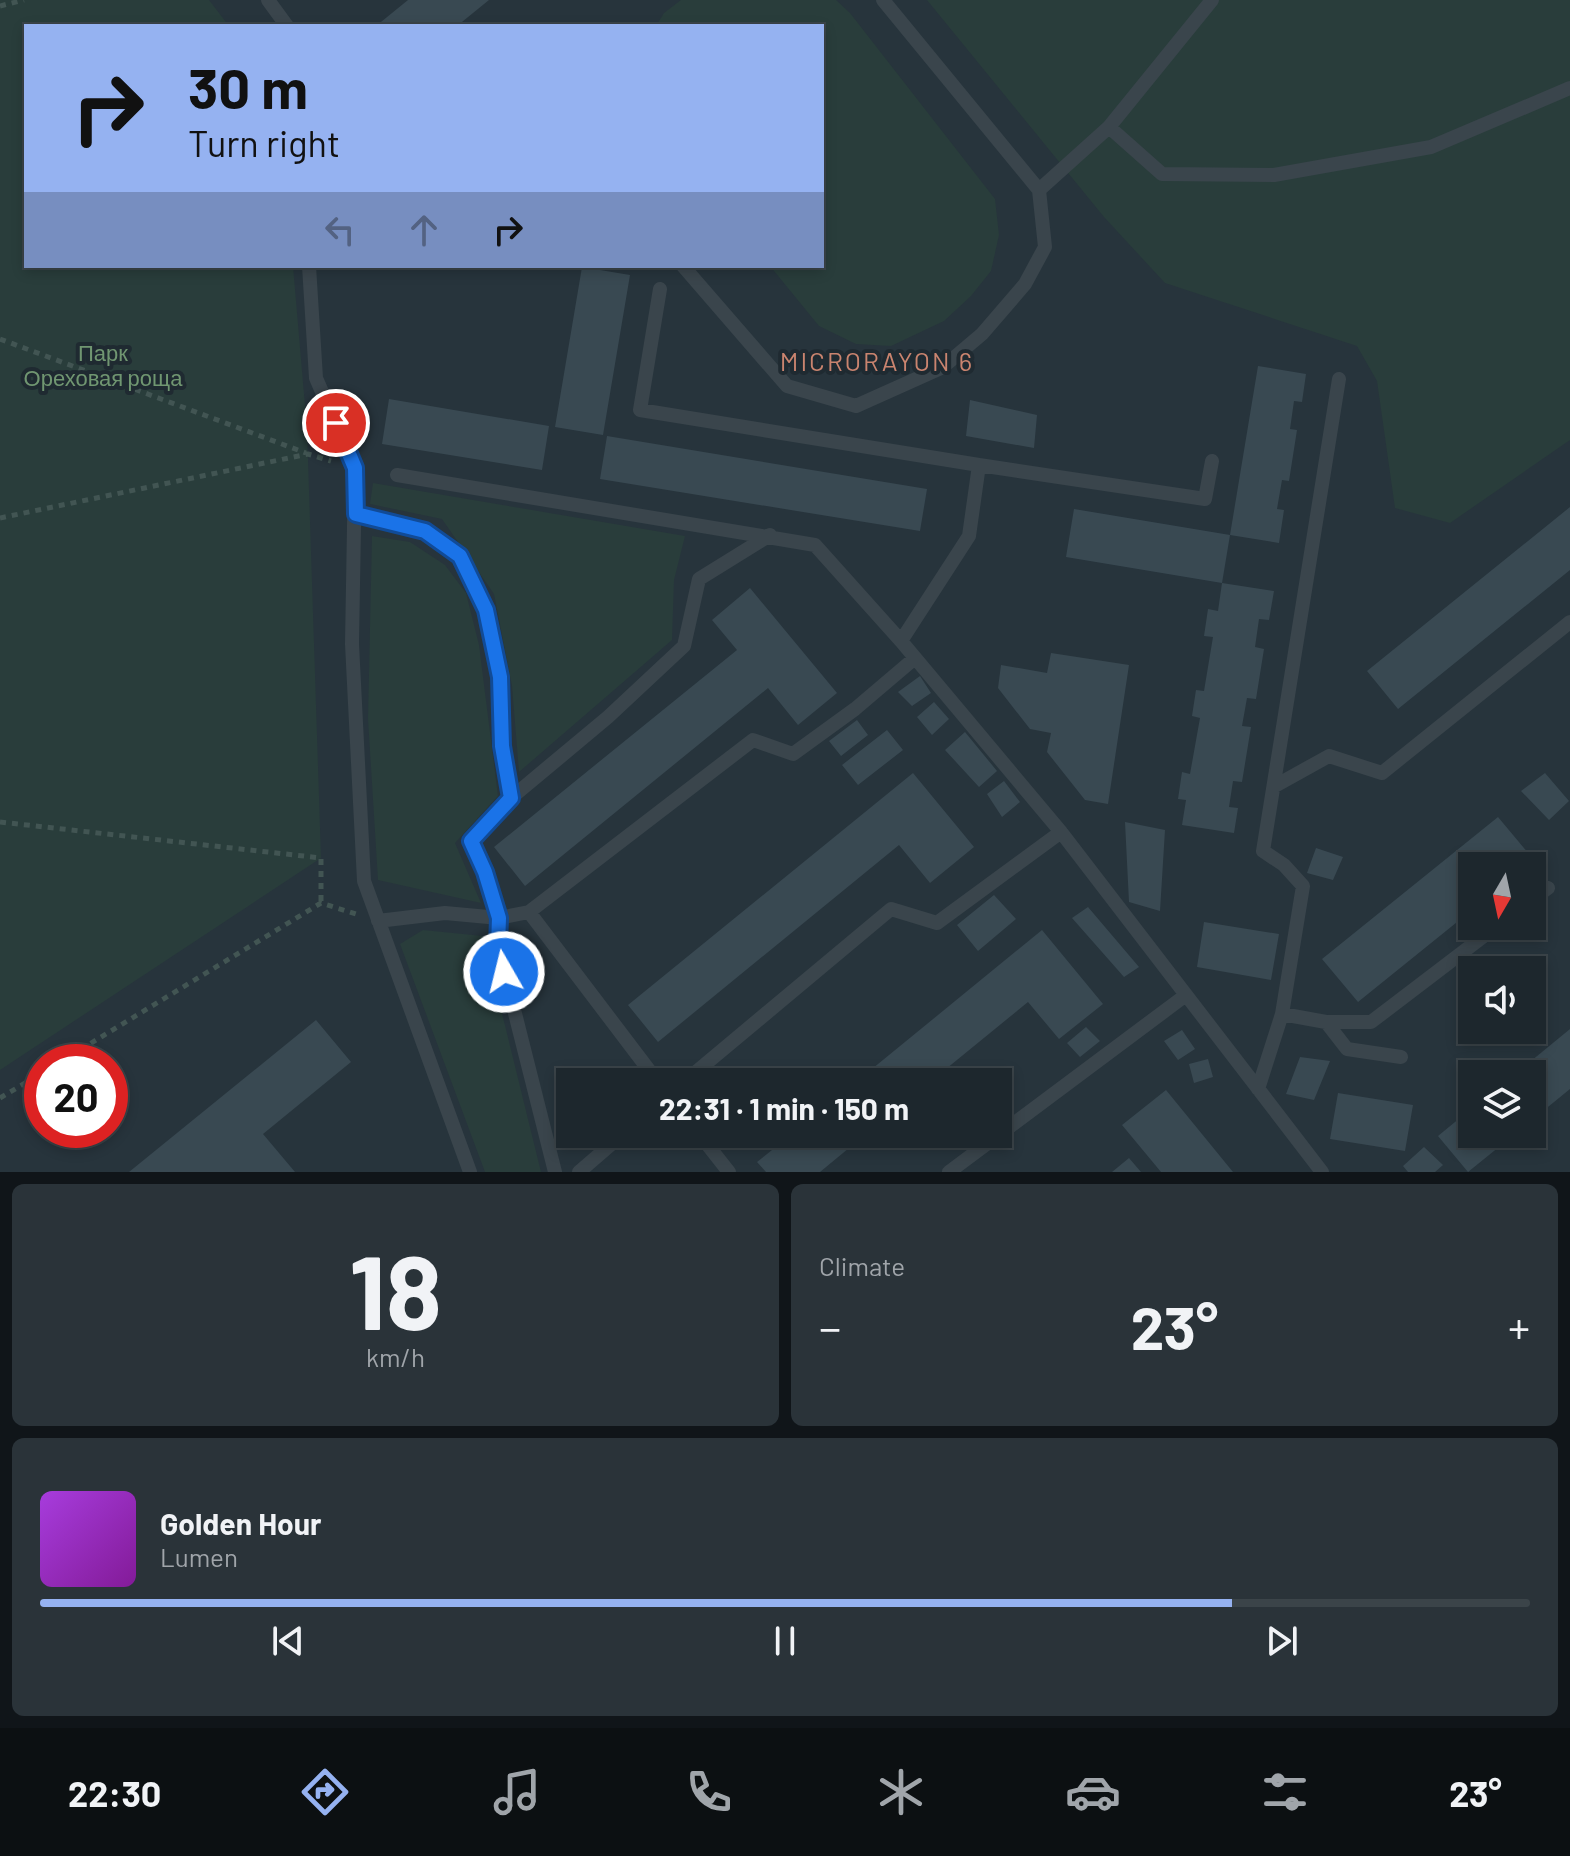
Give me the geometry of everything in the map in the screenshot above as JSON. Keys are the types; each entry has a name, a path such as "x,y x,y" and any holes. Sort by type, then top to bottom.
{"lane":[{"path":"268,0 286,24"},
{"path":"685,268 787,386 856,406 943,367 982,334 1025,284 1045,247 1039,190 883,0"},
{"path":"1039,190 1109,127 1212,0"},
{"path":"1109,127 1162,174 1274,175 1431,147 1570,88"},
{"path":"309,268 316,378 355,468 352,644 364,881 470,1172"},
{"path":"660,289 640,410 1205,499 1212,461"},
{"path":"1258,1089 1282,1014 1303,886 1284,865 1263,851 1339,379"},
{"path":"901,641 969,536 979,465"},
{"path":"397,475 770,535 815,545 901,641 1061,832 1321,1172"},
{"path":"356,514 425,531 460,556 486,610 500,677 502,746 511,798"},
{"path":"555,1172 498,946 499,918 485,872 471,841 511,798 608,717 684,646 699,579 770,535"},
{"path":"1275,786 1329,756 1382,773 1570,622"},
{"path":"378,921 445,913 499,918 529,912 753,740 793,754 855,709 915,658"},
{"path":"701,1068 891,909 937,923 1061,832"},
{"path":"529,912 647,1068"},
{"path":"1282,1014 1326,1022 1371,1022 1479,940"},
{"path":"949,1172 1186,995"},
{"path":"1326,1022 1347,1049 1401,1057"},
{"path":"579,1172 607,1148"},
{"path":"710,1148 729,1172"}],"path":[{"path":"0,6 24,0"},
{"path":"0,339 308,454 355,468"},
{"path":"0,518 308,454"},
{"path":"0,822 321,858 321,903"},
{"path":"90,1044 321,903 378,921"},
{"path":"0,1098 24,1084"}],"green space":[{"name":"Парк Ореховая роща","path":"0,0 209,0 227,24 24,24 24,268 293,268 307,429 321,858 39,1044 24,1044 24,1054 0,1070"},
{"path":"681,0 836,0 850,13 995,199 999,235 991,271 971,296 944,321 891,346 856,344 819,326 772,268 824,268 824,24 657,24 664,13"},
{"path":"927,0 1570,0 1570,440 1450,523 1395,508 1377,381 1357,346 1165,283 1104,217"},
{"path":"373,483 685,536 674,580 672,640 519,772 512,686 494,594 442,519 370,504"},
{"path":"372,536 410,542 445,565 466,593 479,645 498,796 455,843 481,903 378,880 368,719"},
{"path":"423,930 483,936 541,1172 485,1172 400,944"}],"building":[{"path":"408,0 489,0 459,24 378,24"},
{"path":"582,268 630,275 603,435 555,427"},
{"path":"1258,366 1306,374 1302,402 1294,401 1290,429 1297,430 1289,481 1282,480 1277,509 1284,510 1279,543 1230,535"},
{"path":"389,399 549,426 542,470 382,444"},
{"path":"970,400 1037,415 1034,448 966,436"},
{"path":"607,436 927,489 920,531 600,479"},
{"path":"1570,507 1570,570 1398,709 1367,671"},
{"path":"1074,509 1230,535 1222,583 1066,557"},
{"path":"1222,583 1274,591 1269,620 1259,619 1255,647 1264,649 1256,699 1247,698 1242,726 1251,727 1242,782 1233,781 1229,807 1238,808 1234,833 1182,825 1186,800 1178,799 1182,772 1190,774 1200,718 1192,716 1196,690 1204,691 1213,637 1204,636 1208,609 1218,611"},
{"path":"750,588 837,693 798,725 768,688 525,886 494,847 737,650 712,620"},
{"path":"1051,653 1129,665 1108,804 1085,800 1047,752 1051,733 1030,729 998,688 1001,665 1047,673"},
{"path":"920,676 931,693 912,706 898,692"},
{"path":"934,702 949,719 932,735 917,717"},
{"path":"857,720 868,735 841,756 829,741"},
{"path":"887,730 903,750 858,785 842,765"},
{"path":"965,732 997,771 979,787 945,750"},
{"path":"913,773 974,847 930,883 899,845 658,1042 628,1005"},
{"path":"1545,773 1569,801 1549,820 1521,791"},
{"path":"1004,781 1020,802 1002,817 987,794"},
{"path":"1498,817 1527,852 1458,852 1458,921 1358,1002 1322,959"},
{"path":"1125,822 1165,830 1160,911 1129,902"},
{"path":"1316,848 1343,857 1333,880 1307,873"},
{"path":"994,895 1016,919 978,951 957,925"},
{"path":"1088,907 1139,967 1124,977 1072,918"},
{"path":"1204,922 1279,934 1271,980 1197,967"},
{"path":"1042,930 1103,1004 1059,1039 1028,1002 947,1068 873,1068"},
{"path":"316,1020 351,1062 263,1134 295,1172 129,1172"},
{"path":"1086,1027 1100,1041 1080,1057 1067,1043"},
{"path":"1570,1029 1570,1089 1546,1109 1546,1060 1532,1060"},
{"path":"1182,1030 1195,1049 1178,1060 1164,1041"},
{"path":"1300,1057 1330,1061 1314,1100 1286,1094"},
{"path":"1208,1059 1213,1077 1194,1083 1189,1064"},
{"path":"1166,1090 1233,1172 1161,1172 1122,1125"},
{"path":"1338,1093 1413,1105 1405,1151 1330,1139"},
{"path":"1458,1120 1458,1148 1498,1148 1468,1172 1438,1136"},
{"path":"1424,1147 1443,1165 1435,1172 1408,1172 1403,1166"},
{"path":"774,1148 849,1148 820,1172 766,1172 757,1162"},
{"path":"1129,1158 1141,1172 1112,1172"}],"district":[{"name":"MICRORAYON 6","path":"877,362"}],"route":[{"path":"336,423 355,468 356,514 425,531 460,556 486,610 500,677 502,746 511,798 471,841 485,872 499,918 498,946 504,972"}]}
